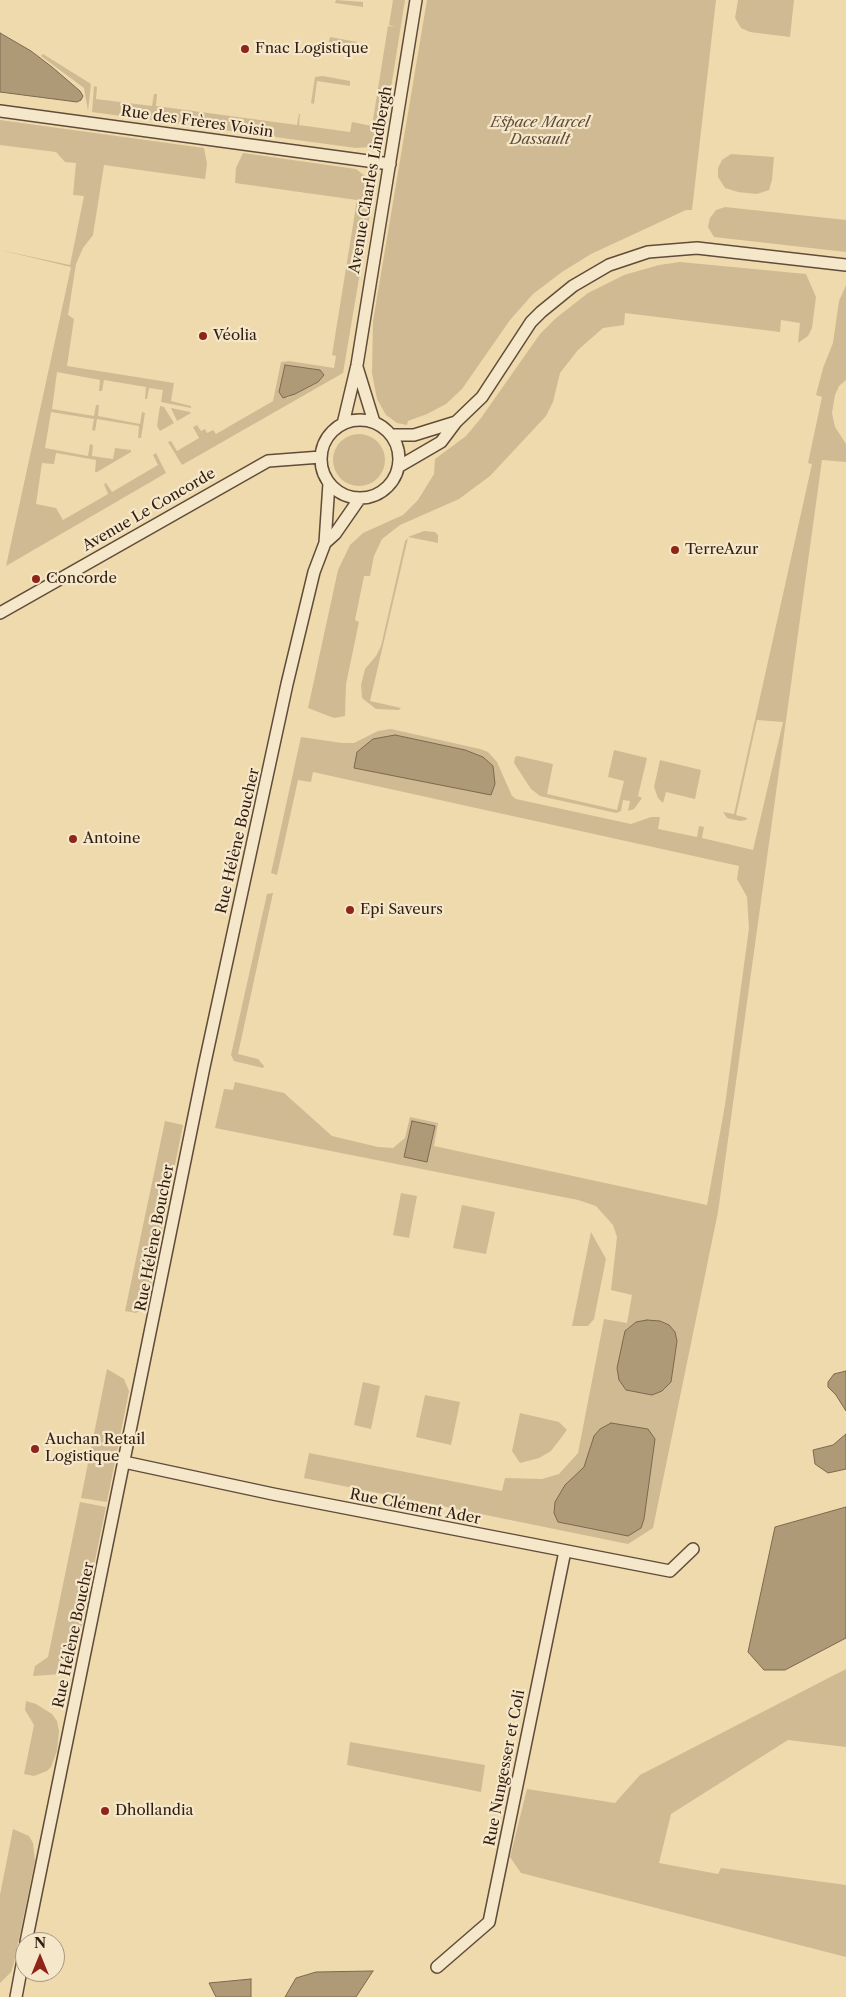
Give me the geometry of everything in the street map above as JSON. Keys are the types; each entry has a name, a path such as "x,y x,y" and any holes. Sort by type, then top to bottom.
{"street":[{"name":"Avenue Charles Lindbergh","path":"343,424 357,365 416,0"},
{"name":"Rue des Frères Voisin","path":"0,111 390,164"},
{"path":"398,467 440,442 456,422 482,397 532,322 541,312 573,286 616,263 648,252 697,248 846,265"},
{"name":"Avenue Charles Lindbergh","path":"357,365 366,402 374,422"},
{"path":"321,457 327,438 343,424 356,420 374,422 391,435 398,448 398,467 395,476 382,491 360,498 344,494 330,483"},
{"path":"391,435 414,435 456,422"},
{"name":"Rue Hélène Boucher","path":"28,1932 204,1067 287,684 314,572 325,543 330,483 322,466 321,457"},
{"name":"Avenue Le Concorde","path":"0,613 268,461 321,457"},
{"name":"Rue Hélène Boucher","path":"325,543 335,534 360,498"},
{"name":"Rue Clément Ader","path":"124,1462 670,1571 693,1548"},
{"name":"Rue Nungesser et Coli","path":"437,1967 489,1922 565,1551"},
{"path":"16,1997 19,1982"}],"green space":[{"path":"336,0 363,2 363,7 335,3"},
{"path":"393,0 405,0 384,132 378,142 368,147 356,148 92,112 94,86 97,87 96,99 152,106 154,94 157,94 156,106 297,125 300,114 299,125 350,132 352,122 372,126 388,26 395,27 389,25"},
{"name":"Espace Marcel Dassault","path":"427,0 716,0 692,210 686,210 591,254 562,272 533,294 510,320 462,389 446,404 408,421 407,425 397,423 386,415 377,399 372,373 373,321"},
{"path":"738,0 794,0 790,37 750,32 741,28 735,18"},
{"path":"330,37 357,42 356,47 329,42"},
{"path":"43,54 91,84 88,111 84,88 41,56"},
{"path":"323,76 350,81 350,86 317,81 314,104 311,103 315,77"},
{"path":"0,120 204,148 207,164 205,179 104,165 93,235 83,248 76,264 68,315 74,319 67,366 174,383 171,401 191,406 191,408 161,402 163,390 149,388 147,399 145,399 146,387 104,380 102,391 99,391 100,380 57,372 52,409 94,416 96,405 99,405 98,416 140,424 142,412 145,413 141,438 138,438 139,426 97,419 95,431 92,430 94,419 51,412 45,448 88,456 90,444 93,445 92,456 113,459 115,448 131,450 131,452 97,472 95,472 96,460 56,453 54,464 42,463 36,504 56,508 63,520 108,494 104,484 106,483 112,492 158,465 153,455 156,453 166,473 6,566 71,267 0,250 70,265 84,196 73,195 76,163 65,162 56,152 0,145"},
{"path":"243,153 356,169 370,180 373,196 343,373 182,465 168,442 171,441 177,451 199,438 193,427 197,425 201,431 205,429 207,433 213,430 216,434 273,401 281,362 289,361 334,368 336,356 332,355 357,200 235,183 236,168","holes":["285,365 320,370 318,382 287,398"]},
{"path":"731,154 774,157 769,190 757,194 738,192 725,188 718,177 718,168 722,160"},
{"path":"725,207 846,220 846,252 714,237 708,227 710,218 716,210"},
{"path":"680,262 806,274 816,297 812,328 808,336 798,343 800,323 781,320 780,332 625,313 624,325 603,328 578,350 560,373 553,402 546,416 490,476 459,499 400,525 382,539 374,556 370,576 364,576 355,620 359,622 346,684 345,716 334,718 308,708 338,570 350,545 363,533 403,515 418,500 434,474 435,459 466,436 481,418 540,334 556,318 588,293 624,275 659,265"},
{"path":"846,285 846,380 839,386 835,395 832,413 835,427 846,444 846,462 822,460 718,1212 653,1528 628,1544 304,1478 309,1453 502,1491 505,1478 542,1479 559,1474 578,1453 604,1319 627,1323 632,1295 611,1290 617,1237 613,1225 596,1206 578,1200 215,1128 224,1089 233,1090 235,1082 284,1093 332,1136 378,1147 393,1148 405,1138 410,1117 438,1123 434,1146 707,1205 725,1105 749,928 747,897 737,879 739,866 313,772 311,782 298,780 277,875 271,873 301,737 354,743 378,731 391,729 480,749 488,752 497,762 512,796 516,799 631,824 651,817 660,817 658,829 697,837 699,826 704,827 702,838 753,850 783,722 757,720 736,815 747,818 746,820 740,821 727,818 723,812 734,814 812,464 808,463 822,397 816,395 823,368 833,343 839,301"},
{"path":"160,406 164,407 174,423 160,431 157,426"},
{"path":"171,408 190,412 191,413 177,421"},
{"path":"354,434 364,434 378,441 385,455 385,465 378,479 364,486 354,486 344,482 337,475 333,465 333,455 337,445 344,438"},
{"path":"424,531 435,532 438,535 438,543 408,537"},
{"path":"408,538 370,701 401,708 399,710 376,709 362,698 361,685 365,669 376,656 381,646 405,541"},
{"path":"614,750 647,758 638,796 642,798 634,809 628,811 630,801 623,800 621,811 616,813 540,796 531,789 514,763 515,757 518,756 553,764 547,794 617,810 624,781 608,777"},
{"path":"660,760 701,770 695,799 666,792 663,803 658,798 654,787"},
{"path":"273,893 238,1054 258,1059 264,1066 263,1068 234,1061 231,1055 267,894"},
{"path":"165,1121 183,1125 148,1300 145,1308 136,1313 125,1311"},
{"path":"401,1193 417,1196 409,1238 393,1235"},
{"path":"462,1205 495,1212 486,1254 453,1248"},
{"path":"591,1232 606,1259 594,1319 588,1326 572,1326"},
{"path":"107,1369 124,1379 129,1391 107,1502 81,1498"},
{"path":"363,1382 380,1386 371,1429 354,1425"},
{"path":"425,1395 460,1402 451,1445 416,1437"},
{"path":"520,1413 559,1422 567,1430 551,1451 539,1458 520,1463 512,1451"},
{"path":"80,1502 106,1507 74,1662 62,1674 33,1676 35,1666 48,1657"},
{"path":"846,1669 846,1747 788,1740 671,1814 659,1863 718,1874 721,1868 846,1885 846,1957 521,1873 510,1857 527,1789 615,1803 640,1775"},
{"path":"26,1701 36,1704 52,1714 57,1721 59,1731 57,1751 51,1767 47,1771 34,1776 24,1774 34,1725 25,1710"},
{"path":"350,1742 485,1765 481,1792 347,1765"},
{"path":"13,1829 29,1836 33,1843 35,1861 20,1932 15,1932 14,1963 11,1972 0,1983 0,1895"}],"shaded area":[{"path":"0,33 31,51 52,67 80,91 83,96 81,100 77,102 0,92"},
{"path":"285,365 320,370 324,375 318,382 283,398 279,392"},
{"path":"395,735 465,750 483,757 493,766 495,784 491,795 354,768 357,752 373,739"},
{"path":"412,1121 435,1126 427,1162 404,1157"},
{"path":"647,1320 660,1321 669,1325 675,1332 677,1341 671,1382 662,1391 652,1395 626,1390 619,1380 617,1368 625,1331 636,1322"},
{"path":"846,1371 846,1411 836,1395 828,1387 828,1382 834,1374"},
{"path":"611,1423 648,1429 655,1439 644,1519 641,1528 628,1536 558,1522 554,1513 555,1502 565,1485 584,1467 594,1436 600,1429"},
{"path":"846,1434 846,1469 828,1473 815,1464 813,1450 833,1445"},
{"path":"846,1507 846,1638 785,1670 764,1670 748,1652 775,1527"},
{"path":"373,1971 356,1997 285,1997 296,1978 316,1972"},
{"path":"251,1979 251,1997 216,1997 209,1983"}],"place":[{"name":"Fnac Logistique","path":"245,49"},
{"name":"Véolia","path":"203,336"},
{"name":"TerreAzur","path":"675,550"},
{"name":"Concorde","path":"36,579"},
{"name":"Antoine","path":"73,839"},
{"name":"Epi Saveurs","path":"350,910"},
{"name":"Auchan Retail Logistique","path":"35,1449"},
{"name":"Dhollandia","path":"105,1811"}]}
